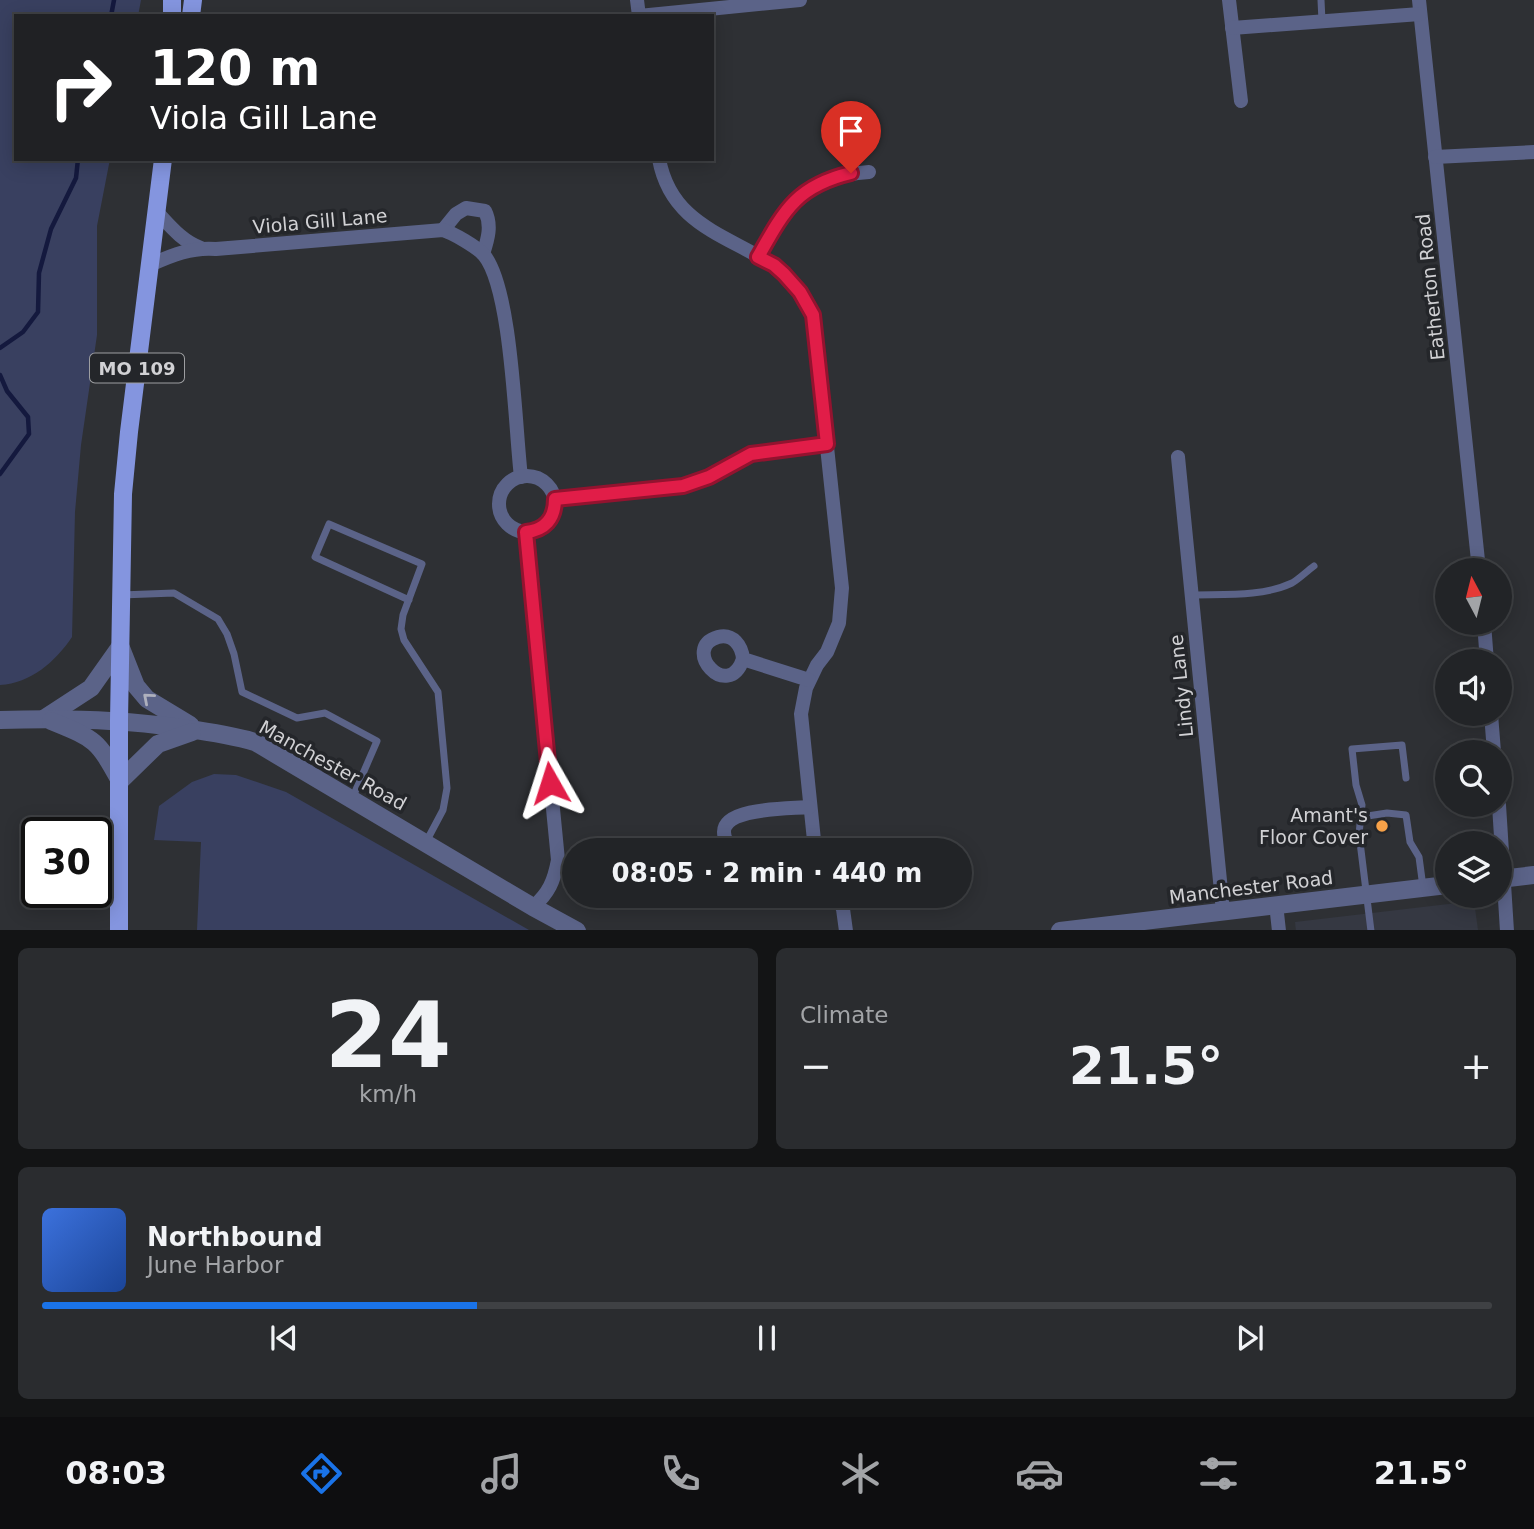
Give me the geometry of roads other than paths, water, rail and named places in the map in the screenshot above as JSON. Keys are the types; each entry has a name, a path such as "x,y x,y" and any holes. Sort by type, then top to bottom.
{"main road":[{"name":"MO 109","path":"119,930 118,720 124,494 129,432 163,161"}],"street":[{"path":"659,14 800,0"},
{"path":"1229,0 1241,101"},
{"path":"1232,28 1322,21 1419,7"},
{"name":"Eatherton Road","path":"1419,7 1478,558"},
{"path":"1435,157 1534,152"},
{"path":"660,161 665,183 684,211 698,223 774,265 800,292 813,315 842,608 834,637 809,680 801,714 813,838"},
{"path":"758,257 790,204 801,195 833,177 869,172"},
{"path":"483,254 489,219 485,211 466,208 456,214 443,230 483,254 499,284 521,477"},
{"path":"157,212 172,230 189,244 201,248"},
{"name":"Viola Gill Lane","path":"150,265 176,254 201,248 216,249 443,230"},
{"path":"555,499 683,486 709,477 751,454 827,444"},
{"name":"Lindy Lane","path":"1178,457 1223,911"},
{"path":"521,477 539,478 555,499 555,508 548,523 534,531 526,532 509,526 500,511 499,502 506,486 521,477"},
{"path":"526,532 558,860 553,883 545,897 533,907"},
{"path":"45,718 91,688 120,647"},
{"path":"120,647 136,686 146,699 199,730"},
{"path":"743,659 809,680"},
{"path":"45,718 92,740 102,749 120,781 158,744 199,730"},
{"name":"Manchester Road","path":"0,720 118,720 228,734 255,743 533,907 577,930"},
{"path":"725,838 724,825 735,816 809,807"},
{"path":"1512,878 1534,875"},
{"name":"Manchester Road","path":"1063,930 1435,886"},
{"path":"1276,905 1279,930"},
{"path":"843,908 846,930"},
{"path":"1505,908 1507,930"}],"lane":[{"path":"1321,0 1322,21"},
{"path":"409,600 315,557 329,524 422,564 401,629 404,640 438,692 447,788 443,810 426,843"},
{"path":"1192,595 1262,591 1292,582 1314,566"},
{"path":"120,594 174,593 218,619 234,654 242,692 298,718 325,713 377,741 352,799"},
{"path":"1371,930 1359,834 1362,805 1356,785 1352,749 1402,745 1406,778"},
{"path":"1361,817 1387,813 1406,816 1410,842 1419,857 1423,888"}],"waterway":[{"path":"111,14 114,0"},
{"path":"0,348 23,332 38,312 39,273 51,229 76,178 78,161"},
{"path":"0,375 7,391 28,417 29,434 0,474"}],"place":[{"name":"Amant's Floor Cover","path":"1382,826"}]}
